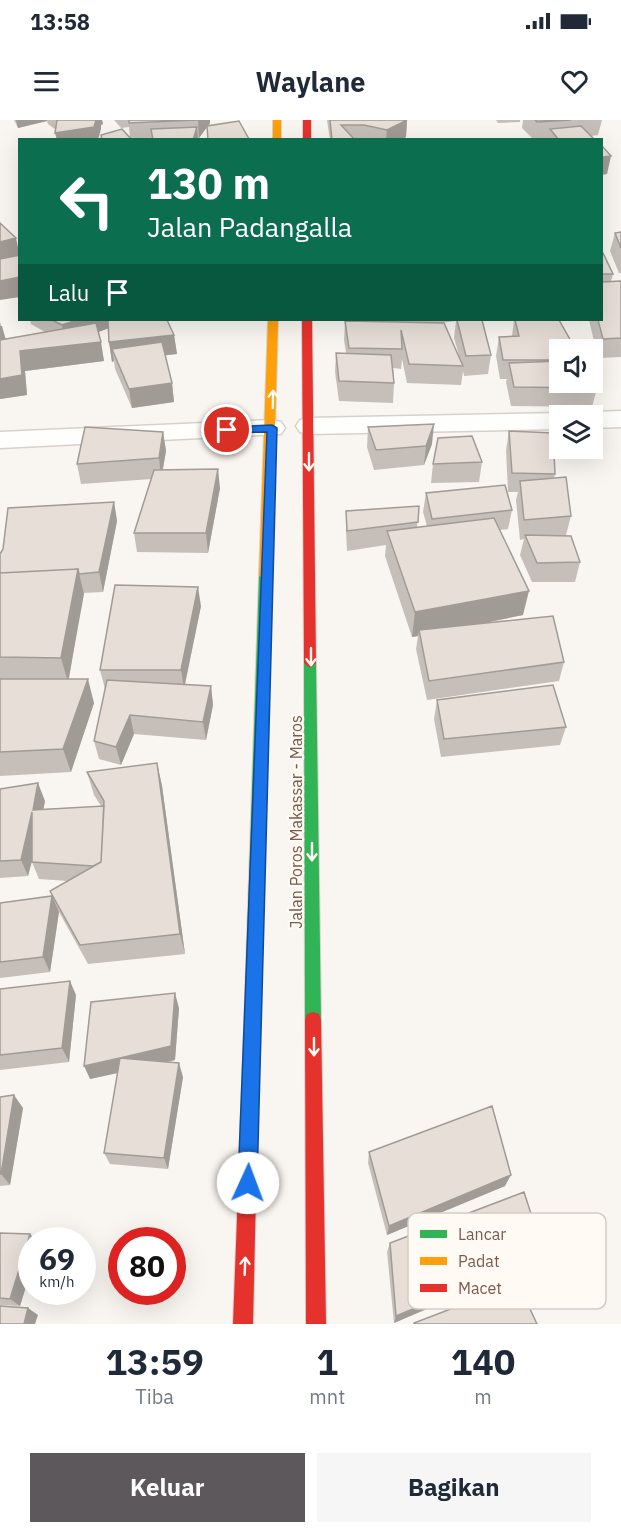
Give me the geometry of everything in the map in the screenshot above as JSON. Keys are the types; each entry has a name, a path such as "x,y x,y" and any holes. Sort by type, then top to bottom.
{"highway":[{"path":"277,120 277,138"},
{"path":"307,120 307,138"},
{"name":"Jalan Poros Makassar - Maros","path":"243,1324 272,428 273,321"},
{"name":"Jalan Poros Makassar - Maros","path":"307,321 316,1324"}],"street":[{"path":"603,420 621,419"},
{"path":"309,426 549,420"},
{"path":"0,440 272,428"}],"building":[{"path":"57,120 96,120 94,127 55,133"},
{"path":"129,120 198,120 129,123"},
{"path":"330,120 407,120 387,130 364,125 341,125 353,138 332,138"},
{"path":"535,120 571,120 537,122"},
{"path":"239,121 248,138 208,138 207,126"},
{"path":"581,126 593,138 557,138 550,129"},
{"path":"197,127 194,138 153,138 151,129"},
{"path":"122,129 130,138 102,138 101,135"},
{"path":"603,147 611,156 603,157"},
{"path":"0,223 16,238 0,242"},
{"path":"621,232 621,248 615,233"},
{"path":"603,253 613,274 603,274"},
{"path":"18,255 18,277 0,281 0,259"},
{"path":"621,281 621,338 603,339 598,321 603,321 603,282"},
{"path":"54,321 74,321 62,325"},
{"path":"108,321 167,321 174,335 109,342"},
{"path":"345,321 444,323 463,366 409,364 401,330 402,349 349,348"},
{"path":"457,321 482,321 491,355 466,356"},
{"path":"515,321 560,321 570,339 549,339 549,360 503,360 499,337 519,336"},
{"path":"96,323 101,342 20,351 22,375 0,379 0,340"},
{"path":"162,342 172,383 129,389 112,349"},
{"path":"336,353 391,355 394,383 339,381"},
{"path":"549,361 549,387 514,387 509,363"},
{"path":"434,424 426,446 376,450 368,427"},
{"path":"85,427 163,432 159,458 77,464"},
{"path":"509,431 549,433 549,459 554,459 555,474 512,473"},
{"path":"472,436 482,462 433,464 438,438"},
{"path":"218,469 206,533 134,533 154,470"},
{"path":"566,477 571,516 524,520 520,481"},
{"path":"505,485 512,510 432,519 426,493"},
{"path":"114,502 99,572 79,574 78,569 0,573 0,554 3,549 8,508"},
{"path":"419,506 418,522 347,531 346,511"},
{"path":"494,518 529,591 415,612 387,531"},
{"path":"525,535 571,536 580,562 537,563"},
{"path":"78,569 61,658 0,657 0,573"},
{"path":"115,585 198,587 181,670 100,670"},
{"path":"553,616 564,662 429,681 419,630"},
{"path":"0,679 88,679 63,749 0,752"},
{"path":"107,680 211,686 203,722 130,715 116,747 94,741"},
{"path":"553,685 566,727 444,739 437,700"},
{"path":"157,763 180,934 80,945 50,891 101,862 104,801 87,772"},
{"path":"38,783 33,810 104,806 101,862 93,866 32,862 32,812 21,860 0,861 0,789"},
{"path":"52,896 43,957 0,962 0,903"},
{"path":"70,981 62,1048 0,1055 0,989"},
{"path":"175,993 171,1046 84,1066 91,1002"},
{"path":"120,1058 179,1063 164,1158 104,1153"},
{"path":"14,1095 1,1174 0,1174 0,1097"},
{"path":"492,1106 511,1175 420,1213 408,1213 408,1218 389,1226 369,1152"},
{"path":"524,1192 531,1213 469,1213"},
{"path":"0,1233 18,1234 18,1273 10,1299 0,1298"},
{"path":"408,1236 408,1309 413,1309 396,1316 390,1243"},
{"path":"0,1306 28,1308 24,1324 0,1324"},
{"path":"450,1309 530,1309 537,1324 414,1324"}],"traffic: fast":[{"path":"251,1058 265,576"},
{"path":"310,663 313,1020"}],"traffic: slow":[{"path":"277,120 277,138"},
{"path":"265,576 273,321"}],"traffic: jam":[{"path":"307,120 307,138"},
{"path":"307,321 310,663"},
{"path":"313,1020 316,1324"},
{"path":"243,1324 251,1058"}],"route":[{"path":"227,430 272,428 248,1183"}]}
